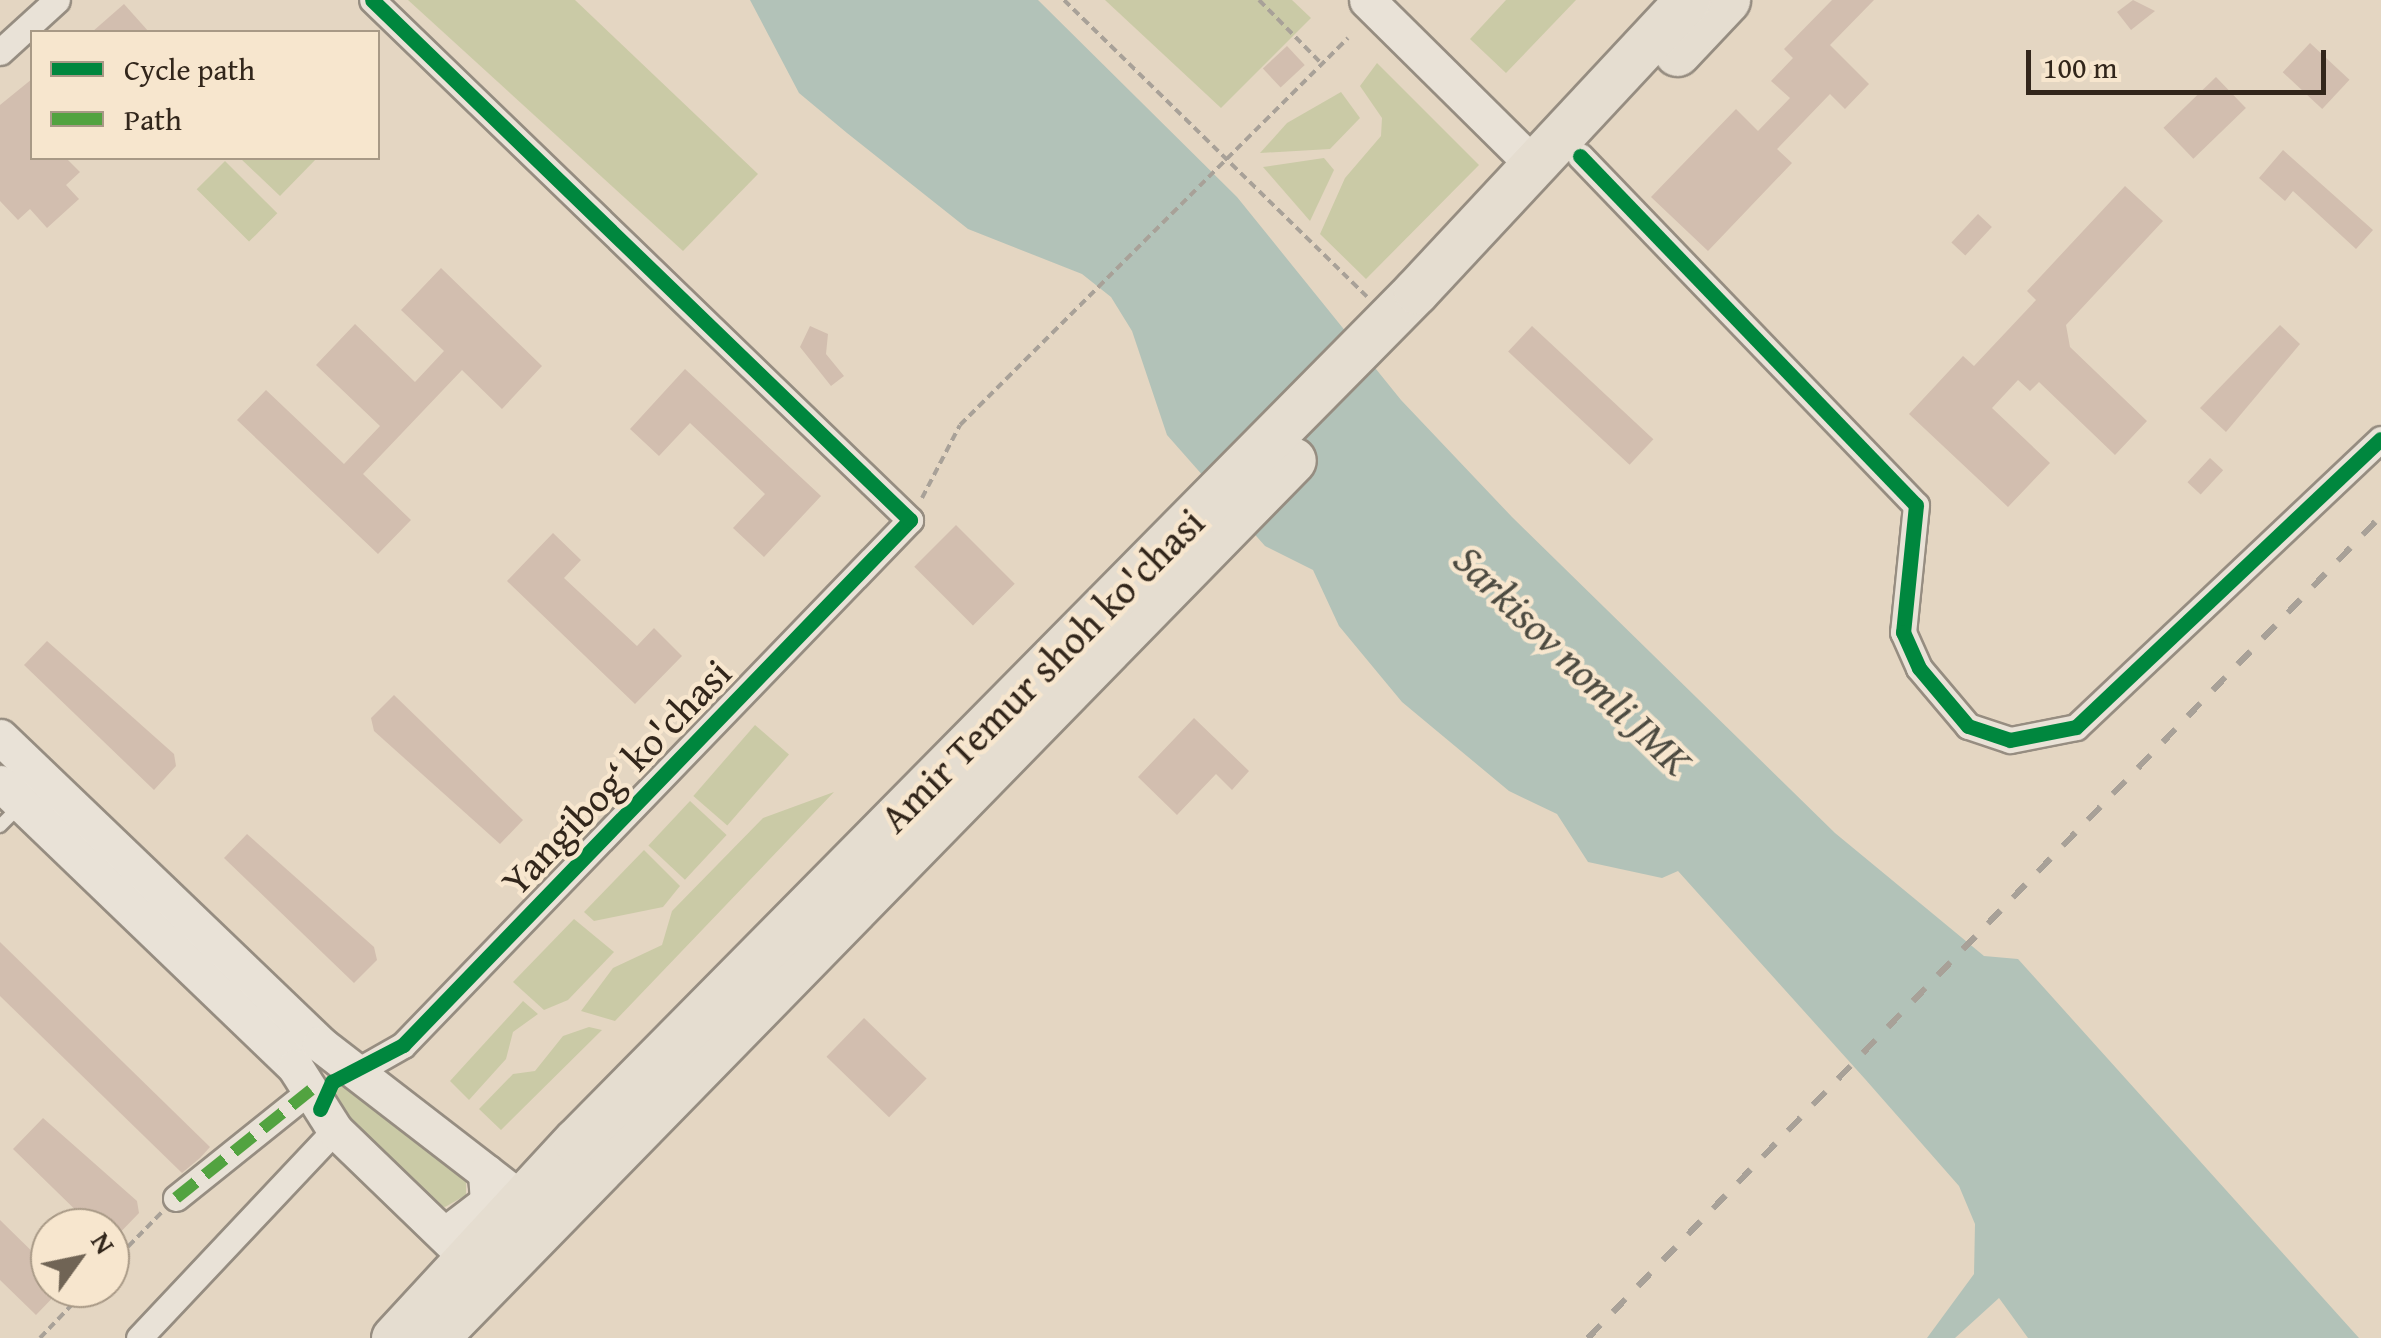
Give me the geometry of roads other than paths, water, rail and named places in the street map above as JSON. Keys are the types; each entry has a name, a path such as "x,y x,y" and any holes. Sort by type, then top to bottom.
{"highway":[{"name":"Amir Temur shoh ko'chasi","path":"394,1338 468,1258 535,1210 1186,547 1687,0"},
{"name":"Amir Temur shoh ko'chasi","path":"1412,296 1580,156 1727,0"},
{"name":"Amir Temur shoh ko'chasi","path":"435,1338 468,1258"}],"street":[{"path":"0,52 57,0"},
{"name":"Yangibog‘ ko'chasi","path":"361,1069 403,1045 910,520 372,0"},
{"path":"1368,0 1533,164"},
{"path":"1580,156 1916,505 1903,632 1919,668 1968,726 2010,740 2076,727 2381,439"},
{"path":"0,737 320,1044 361,1069 535,1210"},
{"path":"7,804 322,1110 468,1258 488,1202 486,1172"},
{"path":"140,1338 322,1110 332,1082 361,1069"},
{"path":"176,1198 322,1110"}],"water":[{"name":"Sarkisov nomli JMK","path":"750,0 1038,0 1237,197 1401,400 1512,517 1835,833 1984,956 2018,959 2359,1338 2028,1338 1999,1298 1955,1338 1927,1338 1974,1274 1975,1224 1959,1186 1865,1079 1678,871 1662,878 1588,862 1557,814 1509,791 1402,702 1339,626 1313,570 1265,546 1167,435 1132,331 1111,297 1082,274 968,229 847,133 799,93"}],"railway":[{"path":"1588,1338 2381,516"}]}
